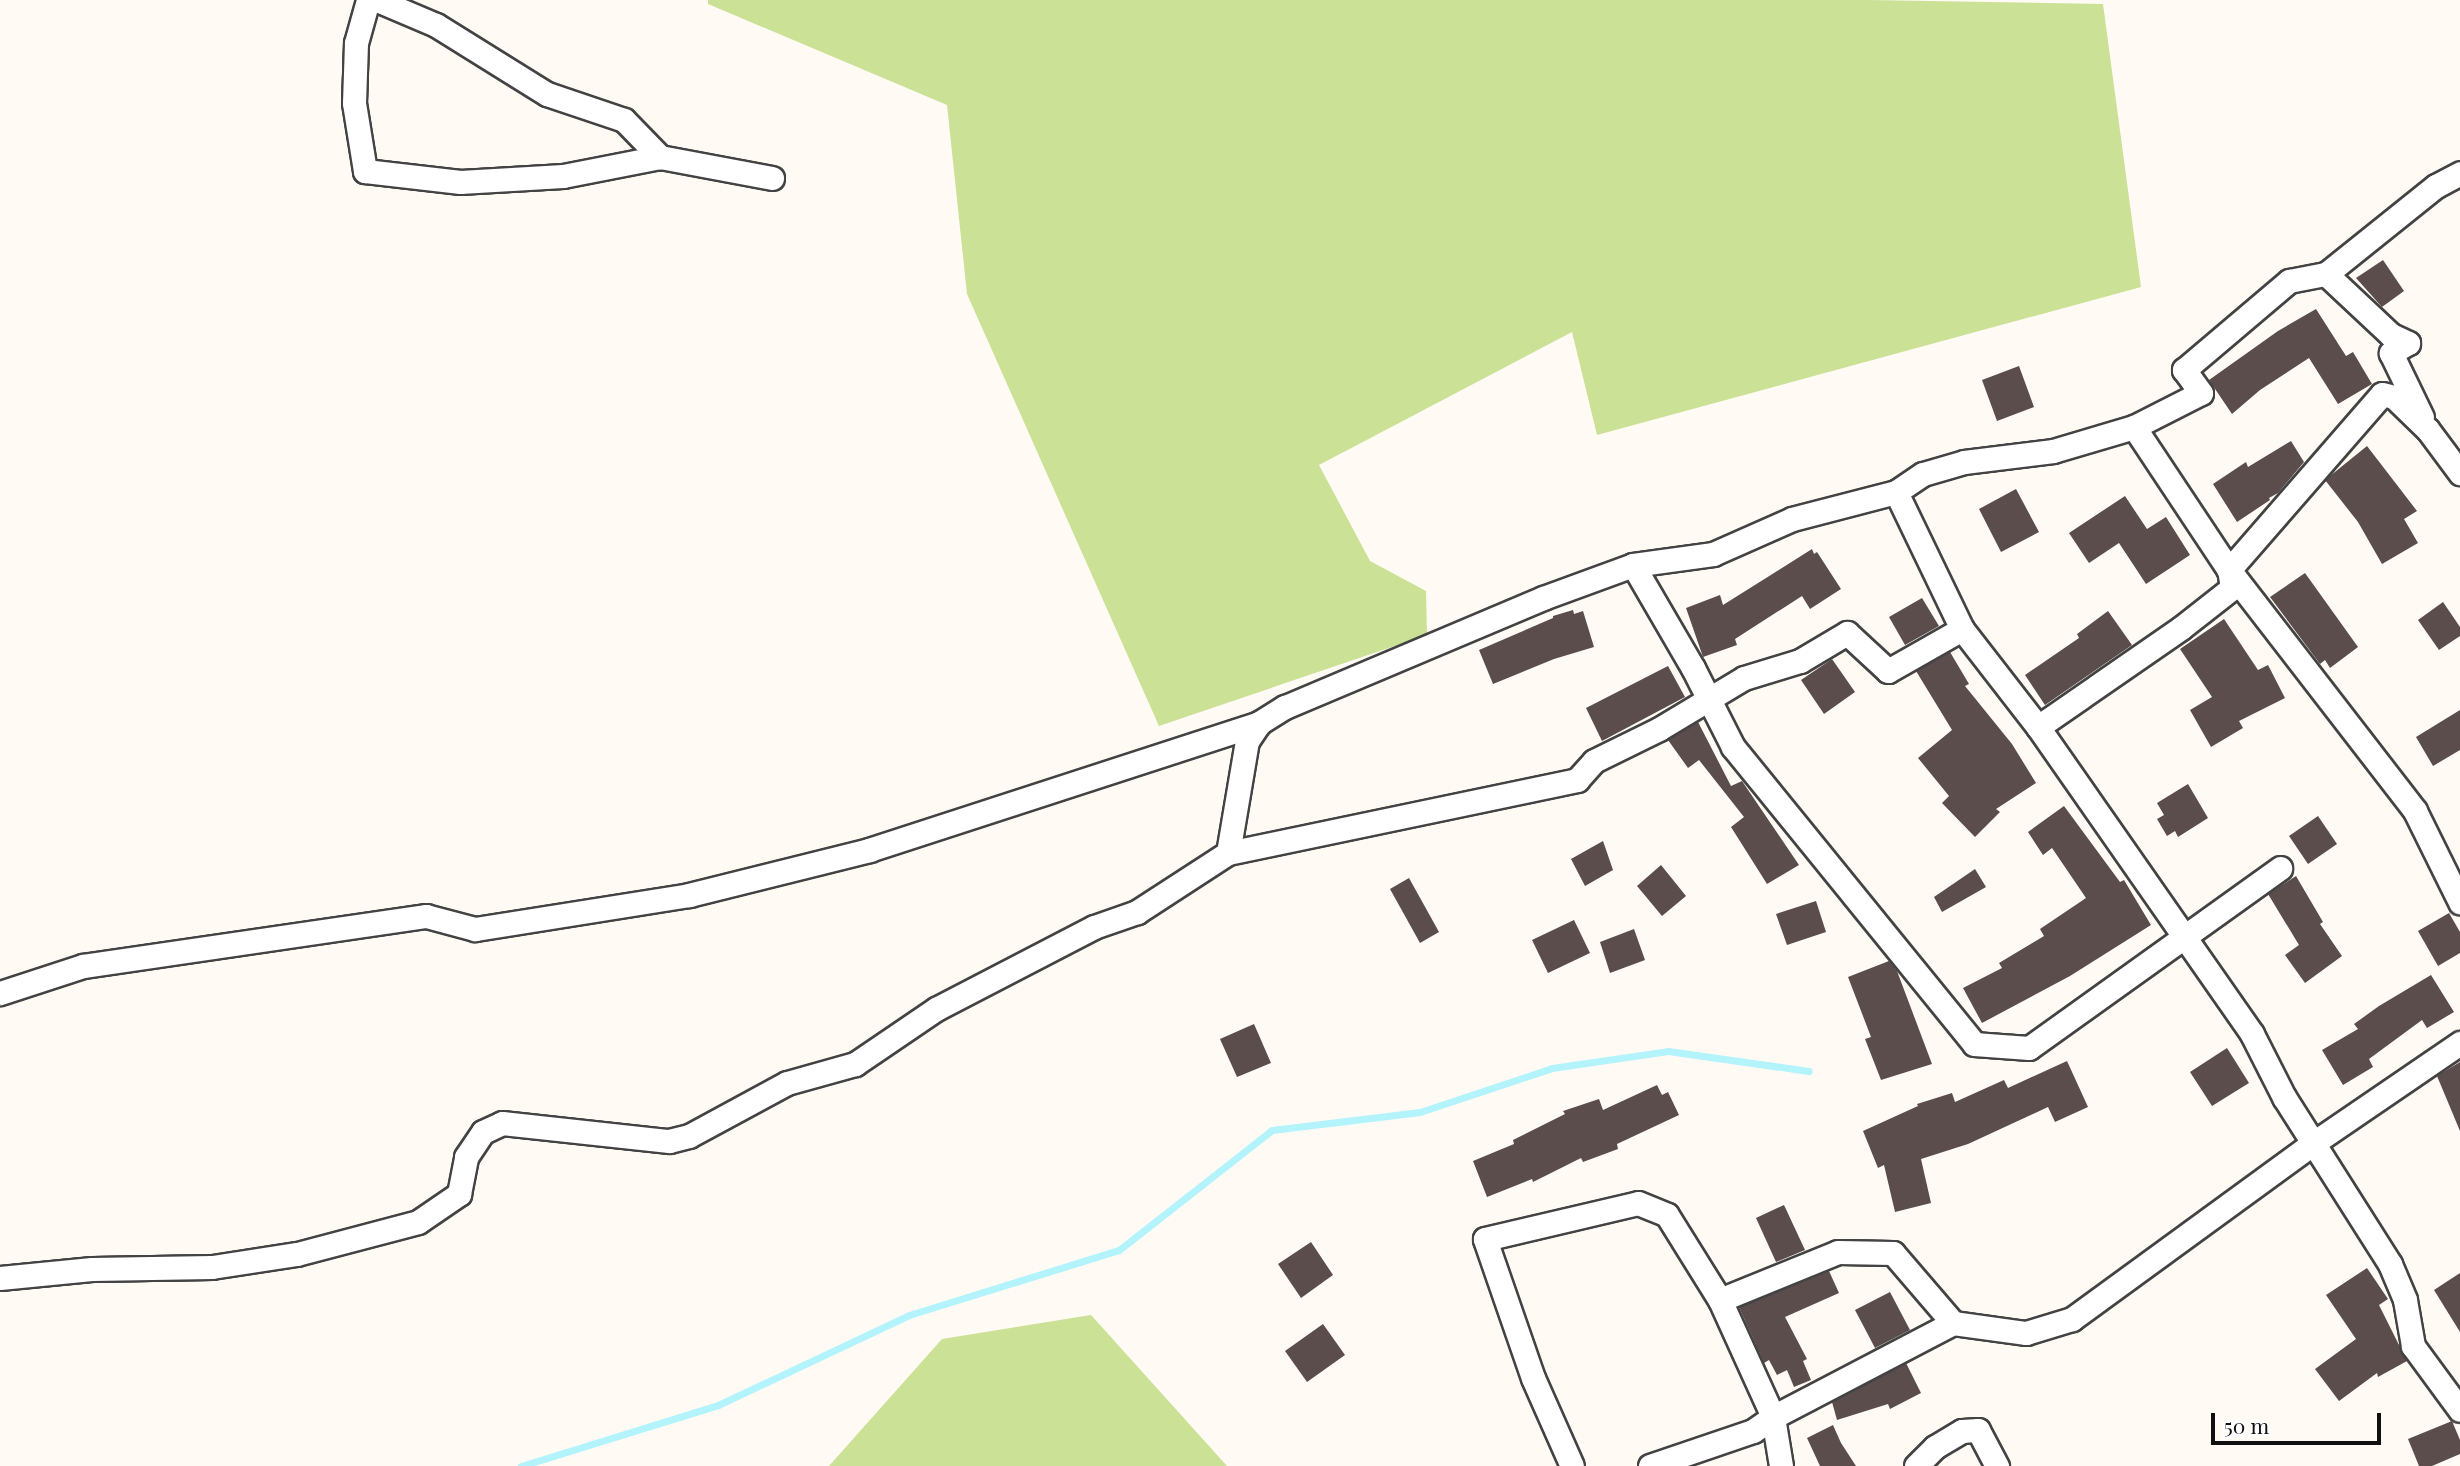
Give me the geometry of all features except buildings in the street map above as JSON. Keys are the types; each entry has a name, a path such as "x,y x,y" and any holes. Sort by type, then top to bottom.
{"street":[{"path":"368,0 356,43 354,91 365,171 460,182 563,176 660,158 772,178"},
{"path":"377,0 436,25 547,94 624,120 660,158"},
{"path":"0,993 83,966 426,916 475,929 689,895 869,850 1259,723 1285,707 1457,634 1633,565 1713,554 1792,519 1896,492 1923,474 1964,462 2053,451 2134,428 2201,393 2184,370 2289,281 2326,274 2436,186 2460,173"},
{"path":"2326,274 2391,335 2408,343 2392,353 2428,430"},
{"path":"2229,570 2382,394 2394,397 2428,430 2459,468"},
{"path":"2134,428 2229,570 2415,811 2460,902"},
{"path":"1896,492 1962,629 2038,727 2252,1034 2284,1097 2390,1264 2405,1300 2413,1346 2460,1410"},
{"path":"1633,565 1733,747 1974,1044 2029,1048 2185,939 2280,868"},
{"path":"2038,727 2181,628 2232,588 2229,570"},
{"path":"0,1278 92,1269 212,1267 297,1254 418,1222 459,1194 466,1157 483,1132 502,1123 669,1141 689,1136 787,1083 855,1064 936,1009 1094,927 1138,912 1228,853 1577,780 1594,761 1659,729 1744,678 1800,661 1847,633 1888,671 1962,629"},
{"path":"1228,853 1247,741 1259,723"},
{"path":"1650,1466 1754,1431 1773,1417 1953,1323 2026,1334 2072,1318 2315,1142 2460,1043"},
{"path":"1572,1466 1533,1378 1485,1239 1638,1203 1667,1215 1720,1300 1773,1417 1781,1466"},
{"path":"1720,1300 1838,1252 1893,1253 1953,1323"},
{"path":"1916,1466 1935,1447 1962,1432 1978,1430 1997,1466"}],"green space":[{"path":"708,0 1868,0 2103,4 2141,287 1597,435 1572,332 1319,465 1370,561 1426,591 1427,635 1159,726 967,294 947,105 708,4"},
{"path":"1091,1315 1227,1466 829,1466 942,1339"}],"waterway":[{"path":"521,1466 718,1405 909,1315 1119,1250 1272,1130 1420,1112 1552,1068 1668,1051 1809,1071"}]}
